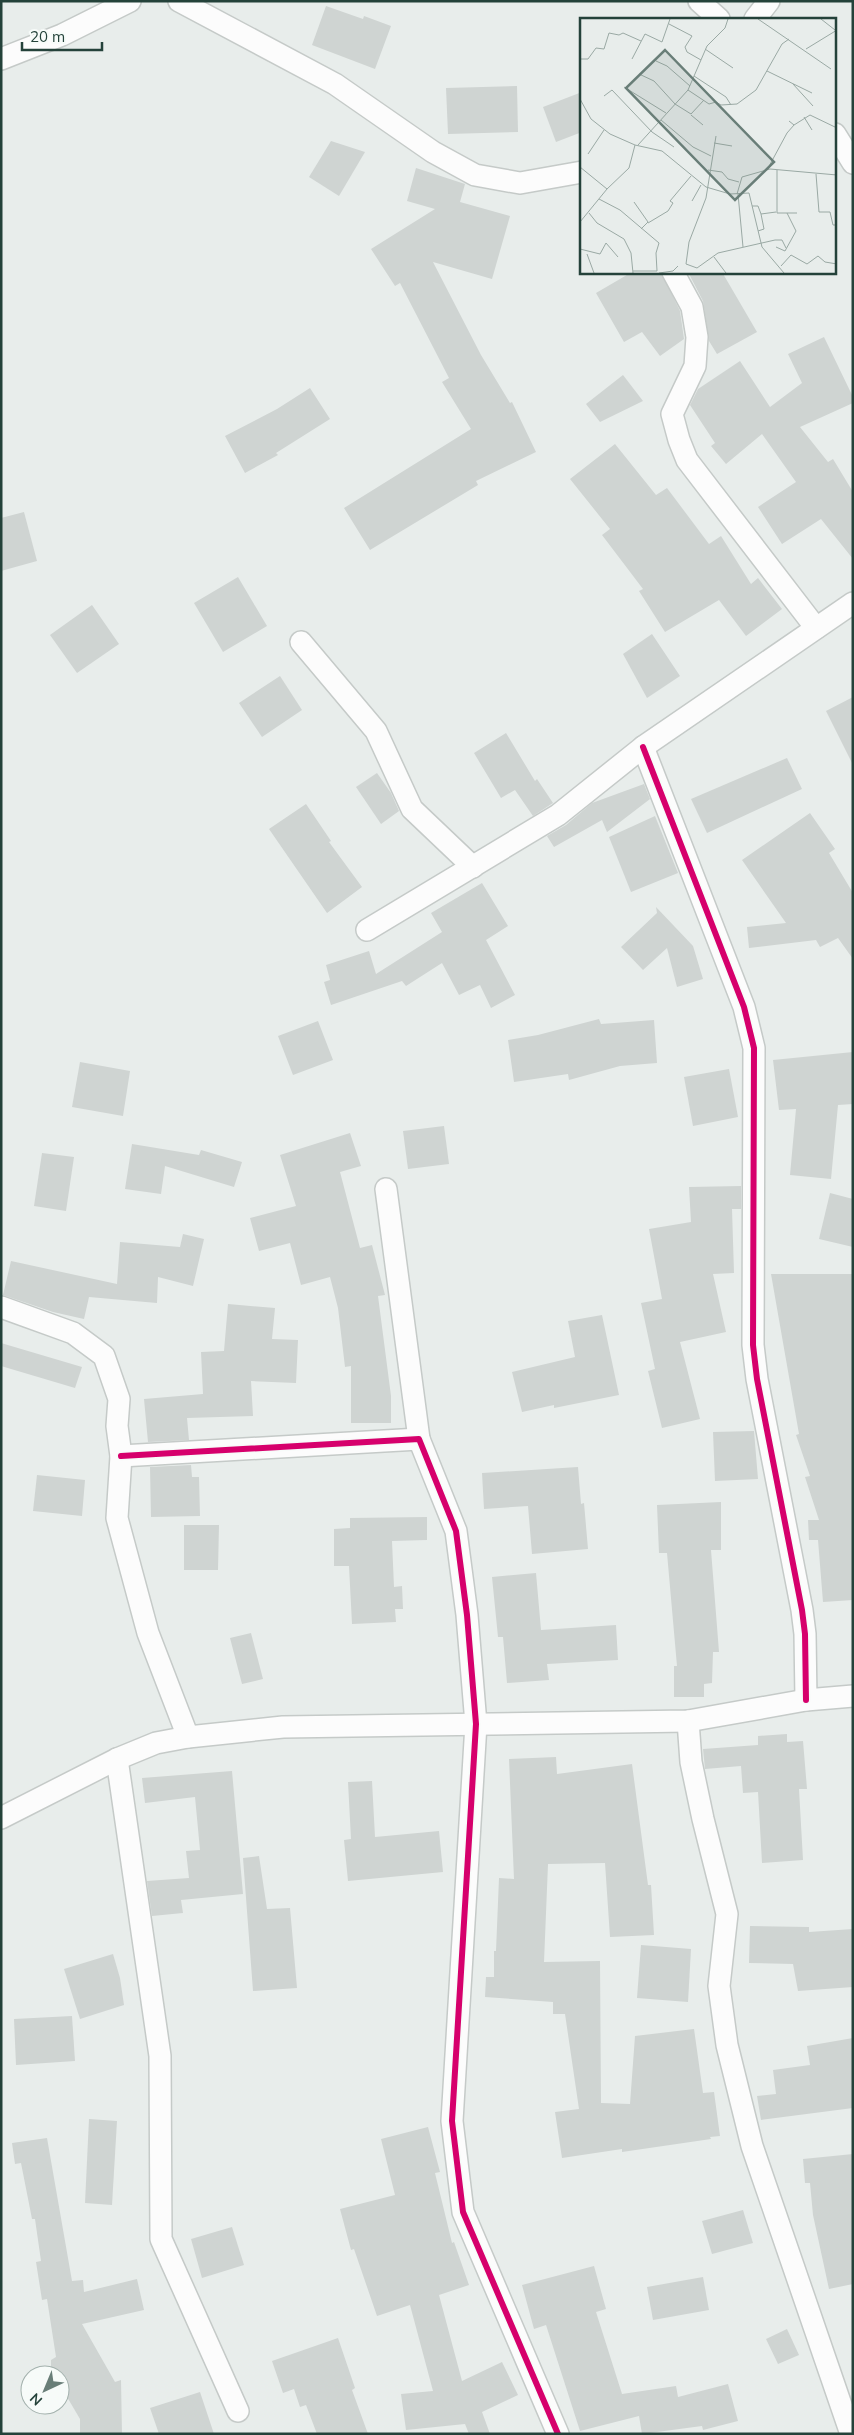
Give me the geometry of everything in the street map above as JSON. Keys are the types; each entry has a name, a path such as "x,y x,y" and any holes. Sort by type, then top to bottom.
{"street":[{"path":"1,59 62,35 130,1"},
{"path":"179,1 335,84 433,152 476,175 520,183 580,172"},
{"path":"698,1 718,18"},
{"path":"756,18 769,1"},
{"path":"836,136 853,163"},
{"path":"674,274 692,307 697,337 695,366 672,414 687,460 816,628"},
{"path":"367,930 558,815 643,747 853,603"},
{"path":"301,642 376,731 412,809 473,867"},
{"path":"643,747 744,1007 754,1048 753,1345 757,1379 802,1610 805,1634 806,1700"},
{"path":"386,1189 419,1438 456,1531 467,1615 476,1724 453,2130 463,2212 558,2434"},
{"path":"1,1307 73,1333 104,1356 119,1399 117,1426 120,1456 117,1518 148,1633 188,1737"},
{"path":"120,1456 419,1438"},
{"path":"1,1818 117,1760 156,1744 188,1737 283,1728 688,1721 806,1700 853,1696"},
{"path":"688,1721 692,1762 703,1820 727,1914 719,1986 727,2045 752,2146 851,2434"},
{"path":"117,1760 160,2056 160,2239 238,2411"}],"building":[{"path":"326,6 363,19 364,16 391,26 375,69 312,45"},
{"path":"517,86 518,132 448,134 446,88"},
{"path":"580,93 580,133 556,142 543,107"},
{"path":"331,141 365,152 339,196 309,177"},
{"path":"416,168 465,184 460,202 510,216 492,279 433,262 481,355 510,403 512,402 536,452 476,481 478,485 370,550 344,508 471,429 442,382 449,378 400,283 395,286 371,249 435,209 407,201"},
{"path":"629,274 662,274 680,311 684,339 660,356 642,332 624,342 596,293"},
{"path":"689,274 723,274 757,332 717,354 709,341 703,301"},
{"path":"824,337 853,397 853,403 800,427 828,462 833,459 853,492 853,559 821,519 782,544 758,507 796,482 762,434 726,464 711,446 715,443 690,405 698,389 740,361 770,407 802,383 788,354"},
{"path":"623,375 643,401 600,422 586,404"},
{"path":"310,388 330,419 276,453 278,455 245,473 225,436 277,409"},
{"path":"615,444 656,495 667,488 709,544 721,536 751,584 758,578 782,609 746,636 719,600 665,632 639,591 643,589 602,535 610,529 570,479"},
{"path":"24,512 37,561 1,571 1,518"},
{"path":"238,577 267,626 223,652 194,603"},
{"path":"92,605 119,644 77,673 50,635"},
{"path":"652,634 680,676 647,698 623,654"},
{"path":"280,676 302,710 262,737 239,703"},
{"path":"853,697 853,765 826,711"},
{"path":"506,733 535,781 537,779 553,803 533,816 515,790 501,798 474,753"},
{"path":"787,758 802,789 707,833 691,799"},
{"path":"377,773 391,793 399,811 381,824 356,787"},
{"path":"644,784 650,799 607,832 602,820 554,847 547,836 566,825 592,803"},
{"path":"306,804 331,841 329,842 362,887 327,913 269,829"},
{"path":"810,813 835,849 829,853 853,893 853,959 838,938 820,947 816,940 749,948 747,927 786,923 742,860"},
{"path":"655,816 678,873 631,892 609,837"},
{"path":"482,883 508,926 486,940 515,995 491,1008 480,985 459,995 442,963 406,986 402,981 331,1005 324,982 330,980 326,965 369,951 376,974 442,932 431,913"},
{"path":"656,907 693,946 703,979 677,987 667,948 643,970 621,947 657,913"},
{"path":"599,1019 601,1024 654,1020 657,1063 620,1066 569,1080 568,1074 514,1082 508,1040 538,1035"},
{"path":"318,1021 333,1060 293,1075 278,1036"},
{"path":"853,1052 853,1104 838,1105 831,1179 790,1175 796,1109 779,1110 773,1060"},
{"path":"80,1062 130,1071 123,1116 72,1107"},
{"path":"729,1069 738,1117 693,1126 684,1077"},
{"path":"444,1126 449,1164 408,1169 403,1131"},
{"path":"350,1133 361,1166 340,1172 360,1248 372,1245 385,1295 378,1296 391,1396 391,1423 351,1423 351,1366 345,1367 338,1308 330,1277 301,1285 290,1243 259,1251 250,1218 296,1206 280,1155"},
{"path":"132,1144 199,1155 201,1150 242,1162 234,1187 165,1166 161,1194 125,1189"},
{"path":"42,1153 74,1157 66,1211 34,1206"},
{"path":"741,1186 741,1209 732,1209 734,1273 713,1274 726,1332 680,1342 700,1419 662,1428 648,1371 655,1369 641,1303 662,1299 649,1229 691,1222 689,1187"},
{"path":"830,1193 853,1199 853,1247 819,1239"},
{"path":"183,1234 204,1239 193,1286 158,1277 157,1303 89,1297 84,1319 53,1312 3,1295 11,1261 117,1284 120,1242 180,1247"},
{"path":"771,1274 853,1274 853,1600 823,1602 818,1540 809,1540 808,1520 819,1520 805,1477 810,1476 796,1435 799,1434"},
{"path":"228,1304 275,1308 272,1339 298,1340 296,1383 251,1381 253,1416 187,1418 189,1440 148,1442 144,1399 203,1394 201,1352 224,1351"},
{"path":"602,1315 619,1395 554,1408 554,1405 522,1412 512,1372 575,1357 568,1321"},
{"path":"1,1343 82,1367 75,1388 1,1366"},
{"path":"754,1431 758,1479 715,1481 713,1432"},
{"path":"191,1465 192,1477 199,1477 200,1516 151,1517 150,1467"},
{"path":"578,1467 581,1504 584,1503 588,1549 532,1554 528,1506 484,1509 482,1473"},
{"path":"37,1475 85,1480 82,1516 33,1511"},
{"path":"721,1502 721,1550 711,1550 719,1652 713,1652 712,1683 704,1684 704,1697 674,1697 674,1666 677,1666 667,1553 659,1553 657,1505"},
{"path":"427,1517 427,1540 392,1541 394,1587 402,1586 403,1609 395,1609 396,1622 352,1624 349,1566 334,1566 334,1529 350,1528 350,1518"},
{"path":"184,1525 219,1525 218,1570 184,1570"},
{"path":"536,1573 541,1630 616,1625 618,1660 547,1664 549,1680 507,1683 503,1637 498,1637 492,1577"},
{"path":"251,1633 263,1679 242,1684 230,1638"},
{"path":"787,1734 787,1742 803,1741 807,1789 799,1789 803,1860 762,1863 758,1792 743,1793 741,1766 705,1769 703,1749 758,1745 758,1736"},
{"path":"556,1757 557,1774 632,1764 648,1885 651,1885 654,1935 610,1937 605,1863 548,1864 544,1962 600,1961 601,2103 630,2104 635,2036 694,2029 703,2093 714,2092 720,2136 710,2137 711,2139 622,2152 622,2149 562,2158 555,2112 579,2109 565,2014 553,2014 553,2002 485,1997 486,1977 494,1977 499,1878 514,1879 509,1759"},
{"path":"232,1771 243,1894 181,1900 183,1913 152,1916 147,1881 189,1878 186,1851 200,1850 195,1797 145,1803 142,1778"},
{"path":"372,1781 375,1837 439,1831 443,1872 348,1881 344,1840 351,1839 348,1782"},
{"path":"259,1856 267,1909 290,1908 297,1988 253,1991 243,1858"},
{"path":"750,1926 809,1927 809,1932 853,1929 853,1987 798,1991 793,1964 749,1963"},
{"path":"641,1945 691,1949 688,2002 637,1998"},
{"path":"113,1954 120,1978 124,2005 80,2019 64,1969"},
{"path":"72,2016 75,2061 16,2065 14,2019"},
{"path":"853,2038 853,2108 761,2120 757,2096 776,2094 773,2070 810,2065 807,2046"},
{"path":"89,2119 117,2121 112,2205 85,2203"},
{"path":"428,2127 440,2172 435,2173 452,2243 454,2242 469,2285 439,2295 462,2381 502,2362 518,2395 482,2412 490,2434 469,2434 465,2424 406,2430 401,2394 433,2391 410,2305 377,2316 354,2249 351,2250 340,2209 395,2195 381,2139"},
{"path":"47,2138 72,2281 83,2280 84,2292 137,2279 144,2310 82,2324 115,2382 121,2380 122,2434 80,2434 80,2419 70,2402 70,2365 51,2365 51,2360 56,2357 47,2299 42,2300 36,2262 41,2261 35,2219 32,2219 21,2163 15,2164 12,2143"},
{"path":"853,2154 853,2284 829,2289 813,2215 810,2183 805,2183 803,2159"},
{"path":"743,2210 753,2243 712,2254 702,2221"},
{"path":"232,2227 244,2265 202,2278 191,2239"},
{"path":"594,2266 606,2309 596,2312 622,2394 676,2386 678,2397 728,2384 738,2421 703,2430 702,2426 642,2434 639,2416 580,2431 546,2325 534,2329 522,2285"},
{"path":"703,2277 709,2310 653,2320 647,2287"},
{"path":"787,2329 799,2355 778,2364 766,2339"},
{"path":"338,2338 355,2388 352,2390 368,2434 317,2434 306,2405 300,2407 294,2389 283,2393 272,2361"},
{"path":"200,2392 214,2434 159,2434 150,2408"}],"cycle path":[{"path":"643,747 744,1007 754,1048 753,1345 757,1379 802,1610 805,1634 806,1700"},
{"path":"121,1456 419,1439 456,1531 467,1615 476,1724 452,2121 463,2212 558,2434"}]}
